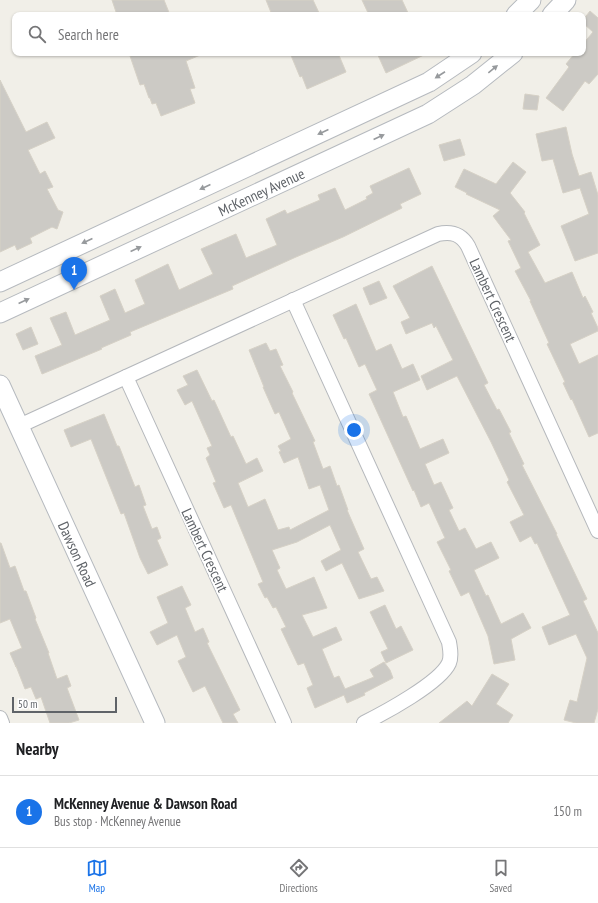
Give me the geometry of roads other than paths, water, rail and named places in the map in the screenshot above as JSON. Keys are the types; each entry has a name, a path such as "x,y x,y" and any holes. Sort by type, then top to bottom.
{"main road":[{"path":"519,12 531,0"},
{"path":"555,12 566,0"},
{"name":"McKenney Avenue","path":"0,282 429,82 468,56"},
{"name":"McKenney Avenue","path":"0,312 428,114 473,85 509,56"},
{"name":"Dawson Road","path":"0,385 155,723"}],"street":[{"name":"Lambert Crescent","path":"19,426 438,234 448,232 461,237 468,246 598,531"},
{"path":"294,300 449,642 451,650 449,663 438,677 400,704 364,723"},
{"name":"Lambert Crescent","path":"126,377 284,723"},
{"path":"0,718 2,723"}],"place":[{"name":"McKenney Avenue & Dawson Road","path":"74,290"}]}
